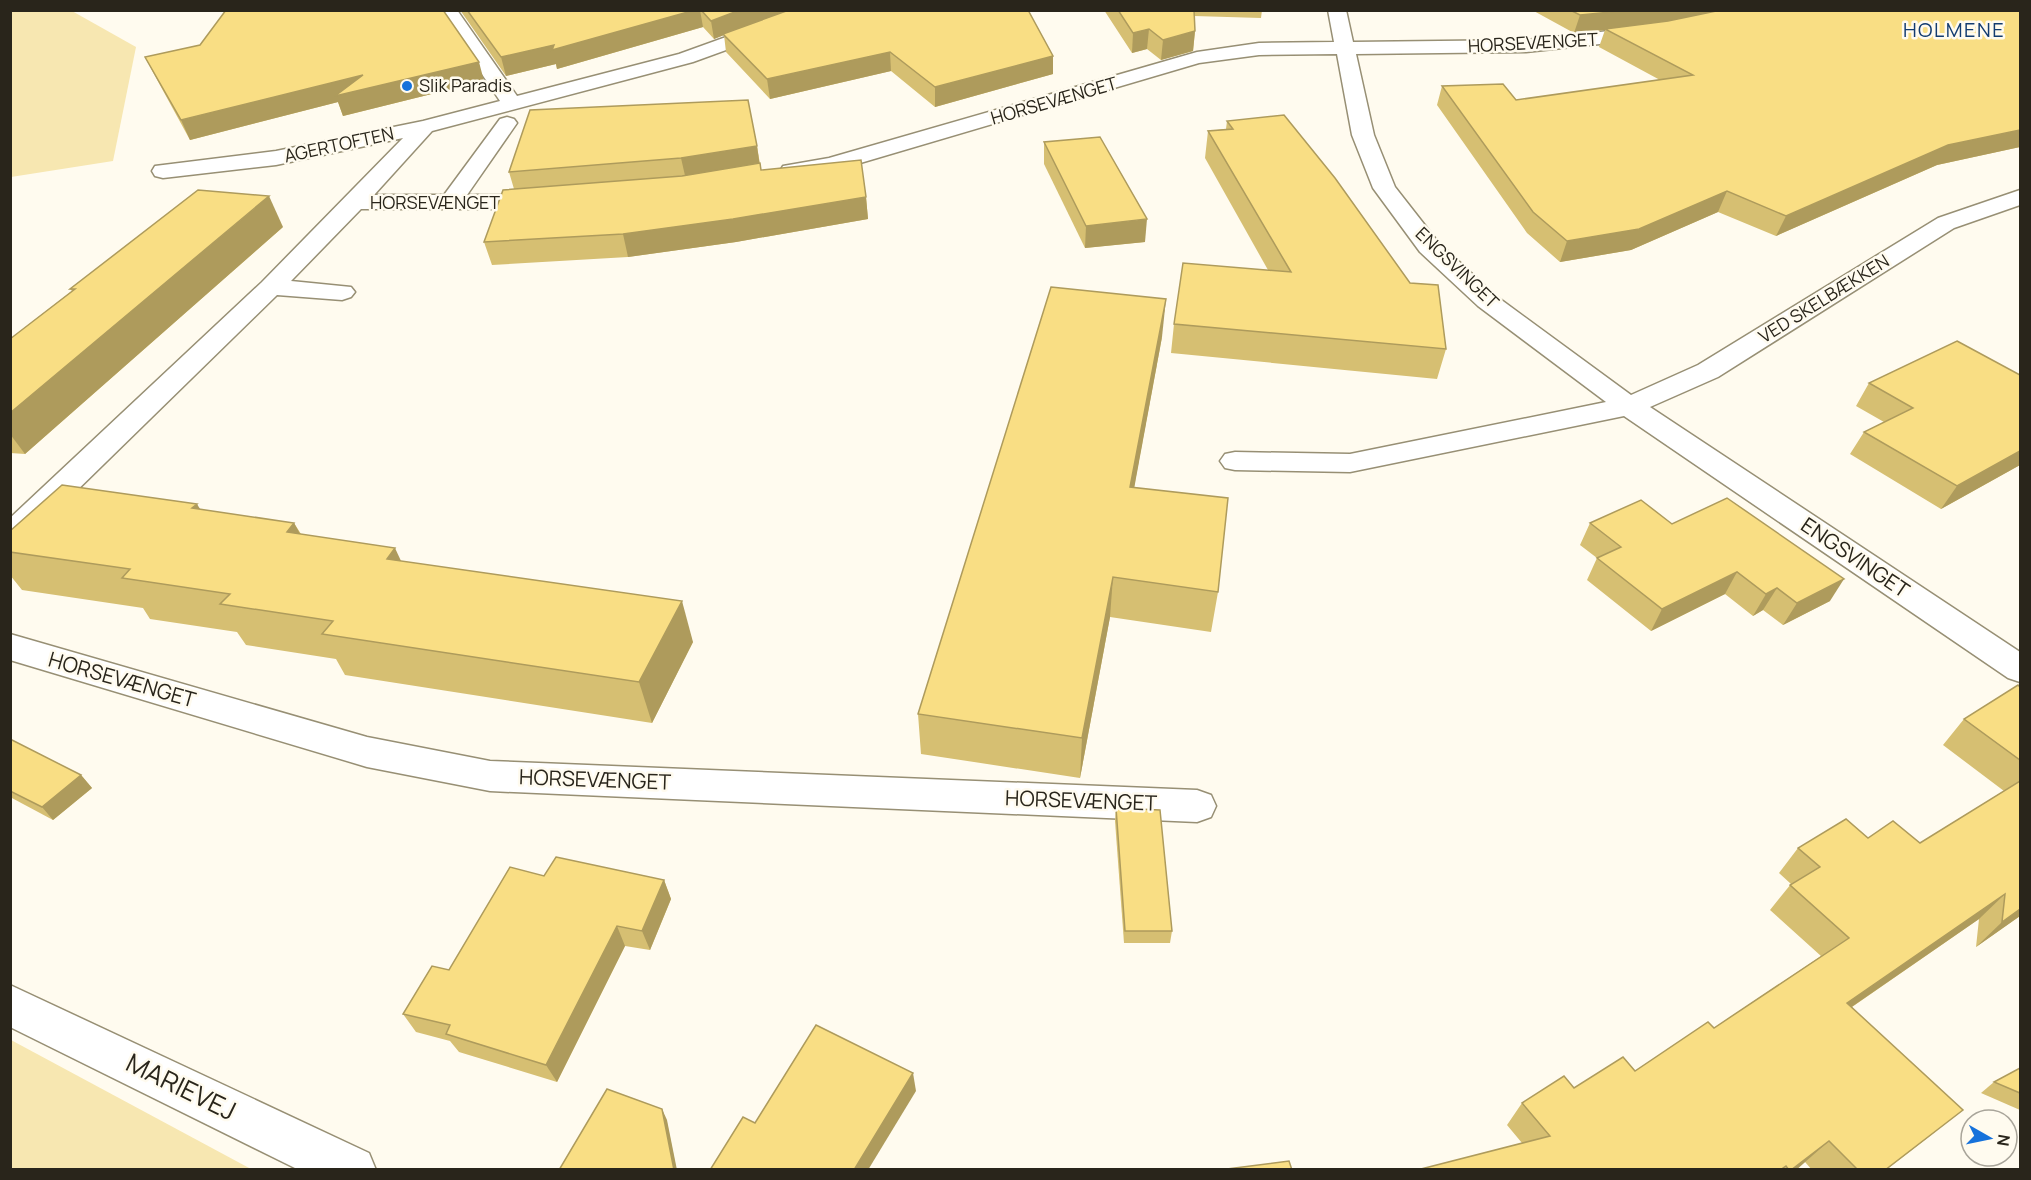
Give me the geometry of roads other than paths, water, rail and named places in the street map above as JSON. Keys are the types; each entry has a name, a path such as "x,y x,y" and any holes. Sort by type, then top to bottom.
{"street":[{"path":"448,10 509,114 450,203"},
{"name":"AGERTOFTEN","path":"163,171 276,158 425,127 509,114 686,58 819,10"},
{"name":"ENGSVINGET","path":"1337,10 1343,47 1364,135 1383,188 1425,241 1486,301 1629,406 2020,669"},
{"name":"HORSEVÆNGET","path":"776,174 832,164 1197,58 1259,49 1526,46 1668,30"},
{"name":"HORSEVÆNGET","path":"10,537 271,287 425,127"},
{"name":"VED SKELBÆKKEN","path":"1629,406 1708,370 1946,223 2020,197"},
{"name":"HORSEVÆNGET","path":"355,202 525,203 560,200"},
{"path":"271,287 342,292"},
{"path":"1236,461 1350,463 1629,406"},
{"name":"HORSEVÆNGET","path":"10,648 368,752 490,776 1197,806"},
{"name":"MARIEVEJ","path":"10,1005 352,1170"}],"place":[{"name":"Slik Paradis","path":"407,86"}],"district":[{"name":"HOLMENE","path":"1954,30"}]}
